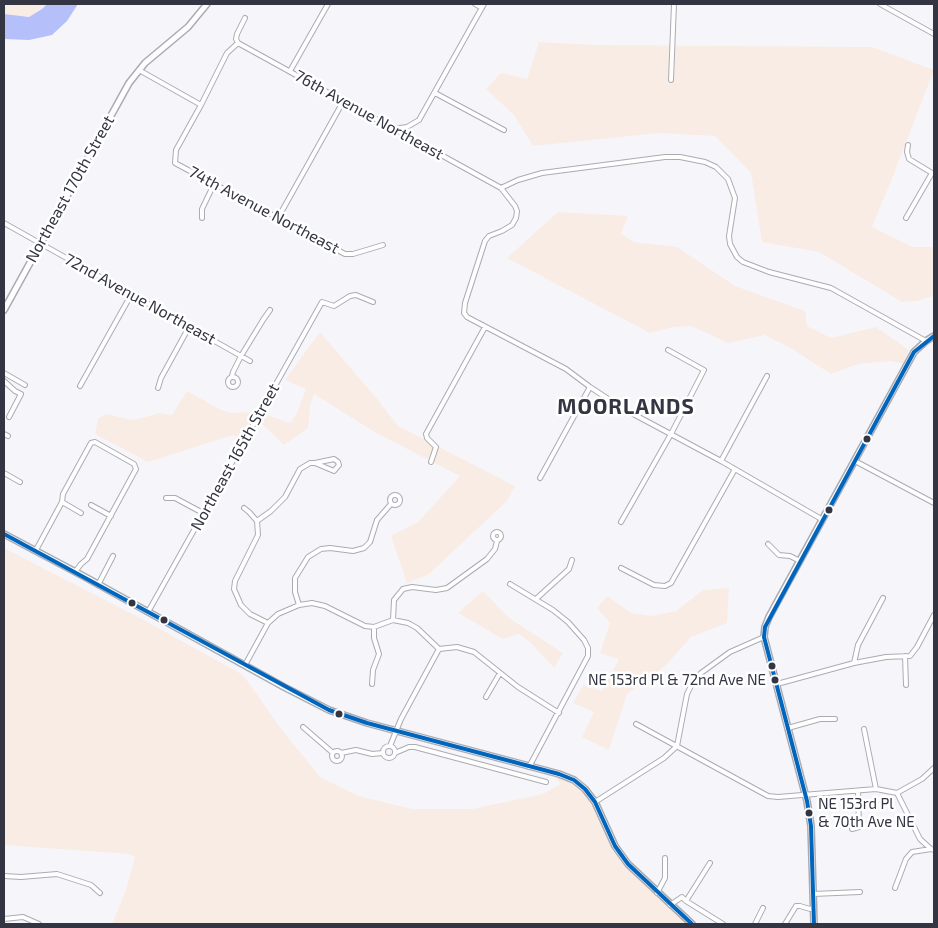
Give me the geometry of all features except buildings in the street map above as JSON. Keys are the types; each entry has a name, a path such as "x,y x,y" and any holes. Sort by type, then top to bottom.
{"main road":[{"name":"Northeast 170th Street","path":"4,310 120,98 139,70 152,56 184,32 207,4"},
{"path":"814,924 811,826 806,795 764,637 768,617 914,352 926,340 934,336"},
{"path":"4,534 329,710 396,731 559,774 574,780 585,789 595,802 615,846 628,864 692,924"}],"street":[{"path":"290,71 328,4"},
{"path":"394,129 414,124 419,120 483,6 474,4"},
{"path":"671,80 674,4"},
{"path":"882,4 934,34"},
{"path":"139,70 201,105 227,53 238,43 236,39 237,34 245,18"},
{"name":"76th Avenue Northeast","path":"238,43 501,188"},
{"path":"435,93 504,130"},
{"path":"278,218 344,100"},
{"name":"74th Avenue Northeast","path":"201,105 176,150 175,163 345,254 353,254 383,245"},
{"path":"906,218 933,174 909,159 907,155 908,145"},
{"path":"823,520 721,461 622,408 566,369 467,317 464,313 468,291 485,241 489,236 512,225 516,218 516,206 501,188 518,180 542,173 665,157 680,157 704,162 722,172 728,179 735,198 729,236 730,244 737,257 743,262 769,272 832,288 926,340"},
{"path":"202,218 202,209 214,184"},
{"name":"72nd Avenue Northeast","path":"4,223 250,361"},
{"path":"80,386 130,295"},
{"name":"Northeast 165th Street","path":"148,612 322,302 334,306 350,296 356,295 373,302"},
{"path":"232,376 241,356 270,310"},
{"path":"158,388 161,378 189,327"},
{"path":"431,462 436,447 427,438 426,434 485,327"},
{"path":"621,522 671,434 704,370 668,350"},
{"path":"4,373 25,385"},
{"path":"721,461 767,376"},
{"path":"4,381 15,392 21,394 9,417"},
{"path":"540,478 590,387"},
{"path":"4,434 8,436"},
{"path":"36,550 62,502 63,494 90,443 95,442 134,464 136,469 88,559 80,564 76,572"},
{"path":"257,521 272,511 285,497 300,469 310,463 334,459 339,465 336,470 332,471 315,463"},
{"path":"855,461 934,503"},
{"path":"621,568 654,586 665,586 671,583 735,469"},
{"path":"4,473 20,482"},
{"path":"166,498 174,498 203,514"},
{"path":"62,502 81,512"},
{"path":"299,605 295,592 295,578 308,557 321,549 330,548 353,551 364,548 370,542 377,520 391,504"},
{"path":"91,505 111,516"},
{"path":"244,508 257,521 258,527 256,541 235,581 234,589 236,598 245,610 268,624"},
{"path":"393,620 394,600 403,589 412,587 436,590 447,588 487,559 495,549 497,541"},
{"path":"768,544 779,555 790,556 800,561"},
{"path":"98,584 113,556"},
{"path":"536,599 569,569 572,560"},
{"path":"510,584 536,599 568,622 584,640 588,648 588,656 529,767"},
{"path":"854,663 858,645 883,598"},
{"path":"245,666 268,624 278,614 299,605 312,603 325,606 357,623 374,627 393,620 408,623 417,628 439,649"},
{"path":"777,684 854,663 886,657 907,656 918,647 934,615"},
{"path":"372,684 373,670 379,654 374,638 374,627"},
{"path":"595,802 664,758 677,746 687,694 693,682 701,673 730,652 764,637"},
{"path":"439,649 467,648 484,659 518,687 559,713"},
{"path":"383,753 385,748 390,746 439,649"},
{"path":"906,685 907,656"},
{"path":"486,697 500,673"},
{"path":"788,728 820,719 835,719"},
{"path":"636,724 762,794 778,797 858,792 876,789 898,793 922,779 934,768"},
{"path":"303,727 333,753 332,756 336,760 341,759 342,753"},
{"path":"864,729 876,789"},
{"path":"390,746 396,752"},
{"path":"383,753 385,757 389,758 394,756 396,752 416,747 546,782"},
{"path":"333,753 352,750 372,754 383,753"},
{"path":"852,829 860,827 858,792"},
{"path":"898,793 920,839 932,850"},
{"path":"895,888 906,859 912,852 932,850"},
{"path":"657,893 665,878 665,858"},
{"path":"686,900 710,863"},
{"path":"4,876 21,877 57,874 91,885 100,893"},
{"path":"813,894 860,892"},
{"path":"670,904 682,897 724,924"},
{"path":"785,924 797,906 813,908"},
{"path":"755,924 764,908"},
{"path":"4,919 23,917 39,924"}],"shaded area":[{"path":"4,4 47,4 29,17 4,14"},
{"path":"539,42 597,45 872,47 934,70 872,227 913,247 934,247 934,296 917,301 902,302 819,252 762,242 751,173 715,136 660,133 533,146 514,115 486,89 501,73 527,79"},
{"path":"558,212 628,216 621,234 634,242 677,247 735,286 805,311 807,326 831,338 876,327 909,350 903,364 891,361 858,364 831,374 789,347 765,335 728,343 691,326 673,327 650,333 507,258"},
{"path":"320,332 398,426 515,486 507,501 429,574 407,583 391,536 418,522 460,476 376,433 314,394 310,406 308,428 284,445 261,423 267,415 290,423 297,413 306,389 285,380"},
{"path":"187,391 221,410 231,413 251,412 262,408 243,441 233,435 148,462 95,434 98,419 106,414 133,420 160,413 172,415"},
{"path":"4,548 144,620 243,675 282,730 321,778 359,796 412,809 472,809 543,794 560,784 551,770 584,785 615,846 628,863 698,924 112,924 126,890 135,857 129,854 4,845"},
{"path":"729,588 727,623 691,637 664,667 627,694 609,750 582,737 594,712 573,703 583,685 602,691 619,659 600,653 610,623 597,608 607,596 631,613 652,616 676,611 703,590"},
{"path":"483,591 509,618 563,653 554,668 531,643 519,634 503,639 458,613"}],"water":[{"path":"47,4 78,4 67,21 52,35 29,40 4,39 4,14 29,17"}],"transit line":[{"path":"814,924 811,826 807,801 764,637 765,627 914,352 934,336"},
{"path":"4,534 329,710 367,723 559,774 574,780 585,789 595,802 615,846 628,864 692,924"}],"place":[{"name":"NE 153rd Pl & 72nd Ave NE","path":"775,680"},
{"name":"NE 153rd Pl & 70th Ave NE","path":"809,813"}],"district":[{"name":"MOORLANDS","path":"626,407"}]}
